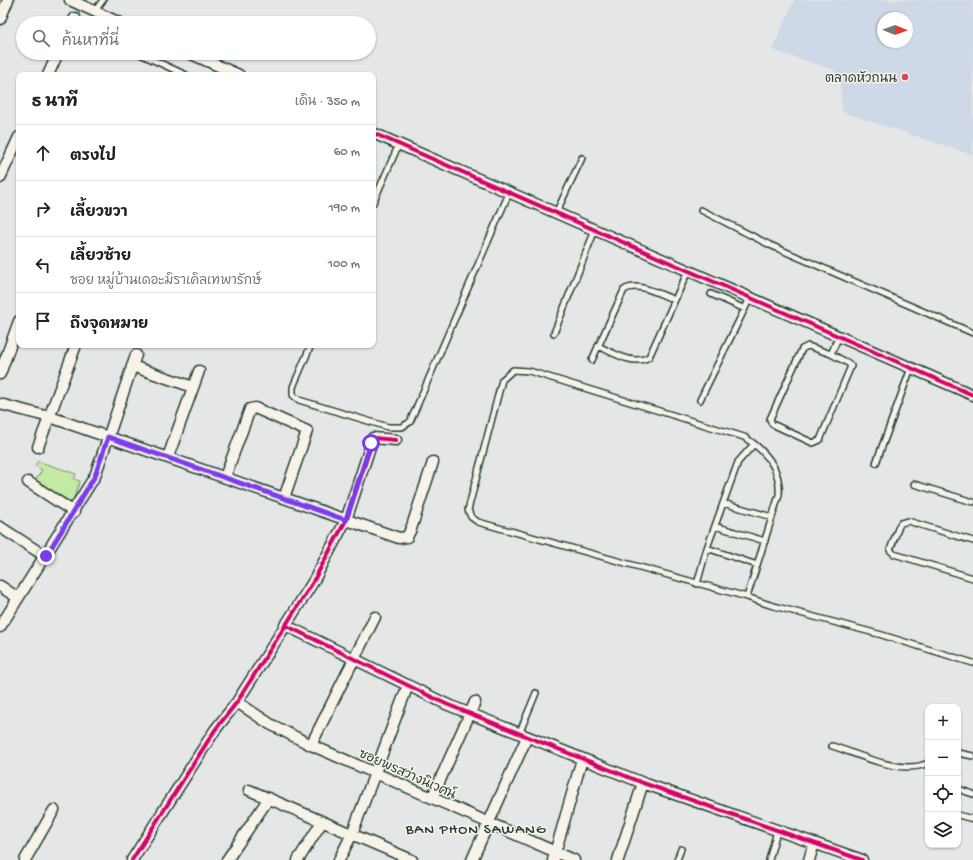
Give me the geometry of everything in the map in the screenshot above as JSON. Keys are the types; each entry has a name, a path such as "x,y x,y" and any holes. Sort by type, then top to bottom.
{"street":[{"path":"0,17 8,0"},
{"path":"70,0 103,16"},
{"path":"49,72 55,60"},
{"path":"205,60 232,72"},
{"path":"376,134 973,395"},
{"path":"0,178 16,143"},
{"path":"0,374 16,329"},
{"path":"38,447 75,348"},
{"path":"0,627 74,512 95,476 136,355"},
{"path":"132,366 193,387"},
{"path":"168,458 199,370"},
{"path":"0,404 50,417 399,538 408,537 433,462"},
{"path":"225,477 250,409 256,408 307,431 284,498"},
{"path":"132,860 215,730 237,702 313,582 346,520 373,438 396,440"},
{"path":"28,482 74,512"},
{"path":"0,527 46,556"},
{"path":"0,586 18,598"},
{"path":"311,745 375,617"},
{"path":"285,624 408,686 469,714 643,783 862,860"},
{"path":"339,860 352,834 374,772 408,686"},
{"name":"ซอยพรสว่างนิเวศน์","path":"237,702 270,724 311,745 488,823 555,856 574,860"},
{"path":"432,798 475,702"},
{"path":"472,860 523,735"},
{"path":"555,856 582,759"},
{"path":"618,860 643,783"},
{"path":"249,790 352,834 405,859"},
{"path":"227,860 269,798"},
{"path":"24,860 54,810"},
{"path":"298,860 322,822"},
{"path":"809,860 814,843"}],"lane":[{"path":"94,12 103,0"},
{"path":"153,60 179,72"},
{"path":"376,196 399,144"},
{"path":"556,213 582,158"},
{"path":"310,348 293,387 293,395 299,400 388,427 402,427 410,422 509,193"},
{"path":"701,210 770,245 973,333"},
{"path":"554,333 595,230"},
{"path":"598,346 635,361 642,361 649,357 688,271"},
{"path":"592,360 624,290 630,286 675,300"},
{"path":"711,294 745,309"},
{"path":"700,400 750,298"},
{"path":"831,354 838,336"},
{"path":"808,346 831,354 851,366 820,440 813,443 772,424 770,419 802,349 808,346"},
{"path":"876,464 911,368"},
{"path":"747,597 779,495 780,486 769,459 754,444 744,437 529,371 513,370 502,380 468,510 471,517 478,522 747,597 770,606 882,634 973,663"},
{"path":"697,584 707,548 738,462 754,444"},
{"path":"914,484 973,502"},
{"path":"723,503 772,517"},
{"path":"973,542 908,521 901,523 899,526 890,550 894,554 973,578"},
{"path":"715,526 765,541"},
{"path":"707,548 757,565"},
{"path":"523,735 536,693"},
{"path":"832,746 897,767 914,768 925,764"},
{"path":"961,754 973,756"},
{"path":"961,790 973,794"},
{"path":"961,816 973,819"},
{"path":"768,860 777,831"},
{"path":"677,860 681,849"}],"shaded area":[{"name":"ตลาดหัวถนน","path":"794,0 973,0 973,155 842,112 840,84 834,70 772,50"}],"green space":[{"path":"38,461 76,474 74,479 80,481 72,503 36,480 42,470 35,466"}],"cycle path":[{"path":"376,134 973,395"},
{"path":"132,860 215,730 237,702 313,582 346,520 373,438 396,440"},
{"path":"285,625 446,704 643,783 862,860"}],"place":[{"name":"ตลาดหัวถนน","path":"905,77"}],"district":[{"name":"BAN PHON SAWANG","path":"476,828"}],"route":[{"path":"46,556 95,476 108,437 346,520 371,443"}]}
